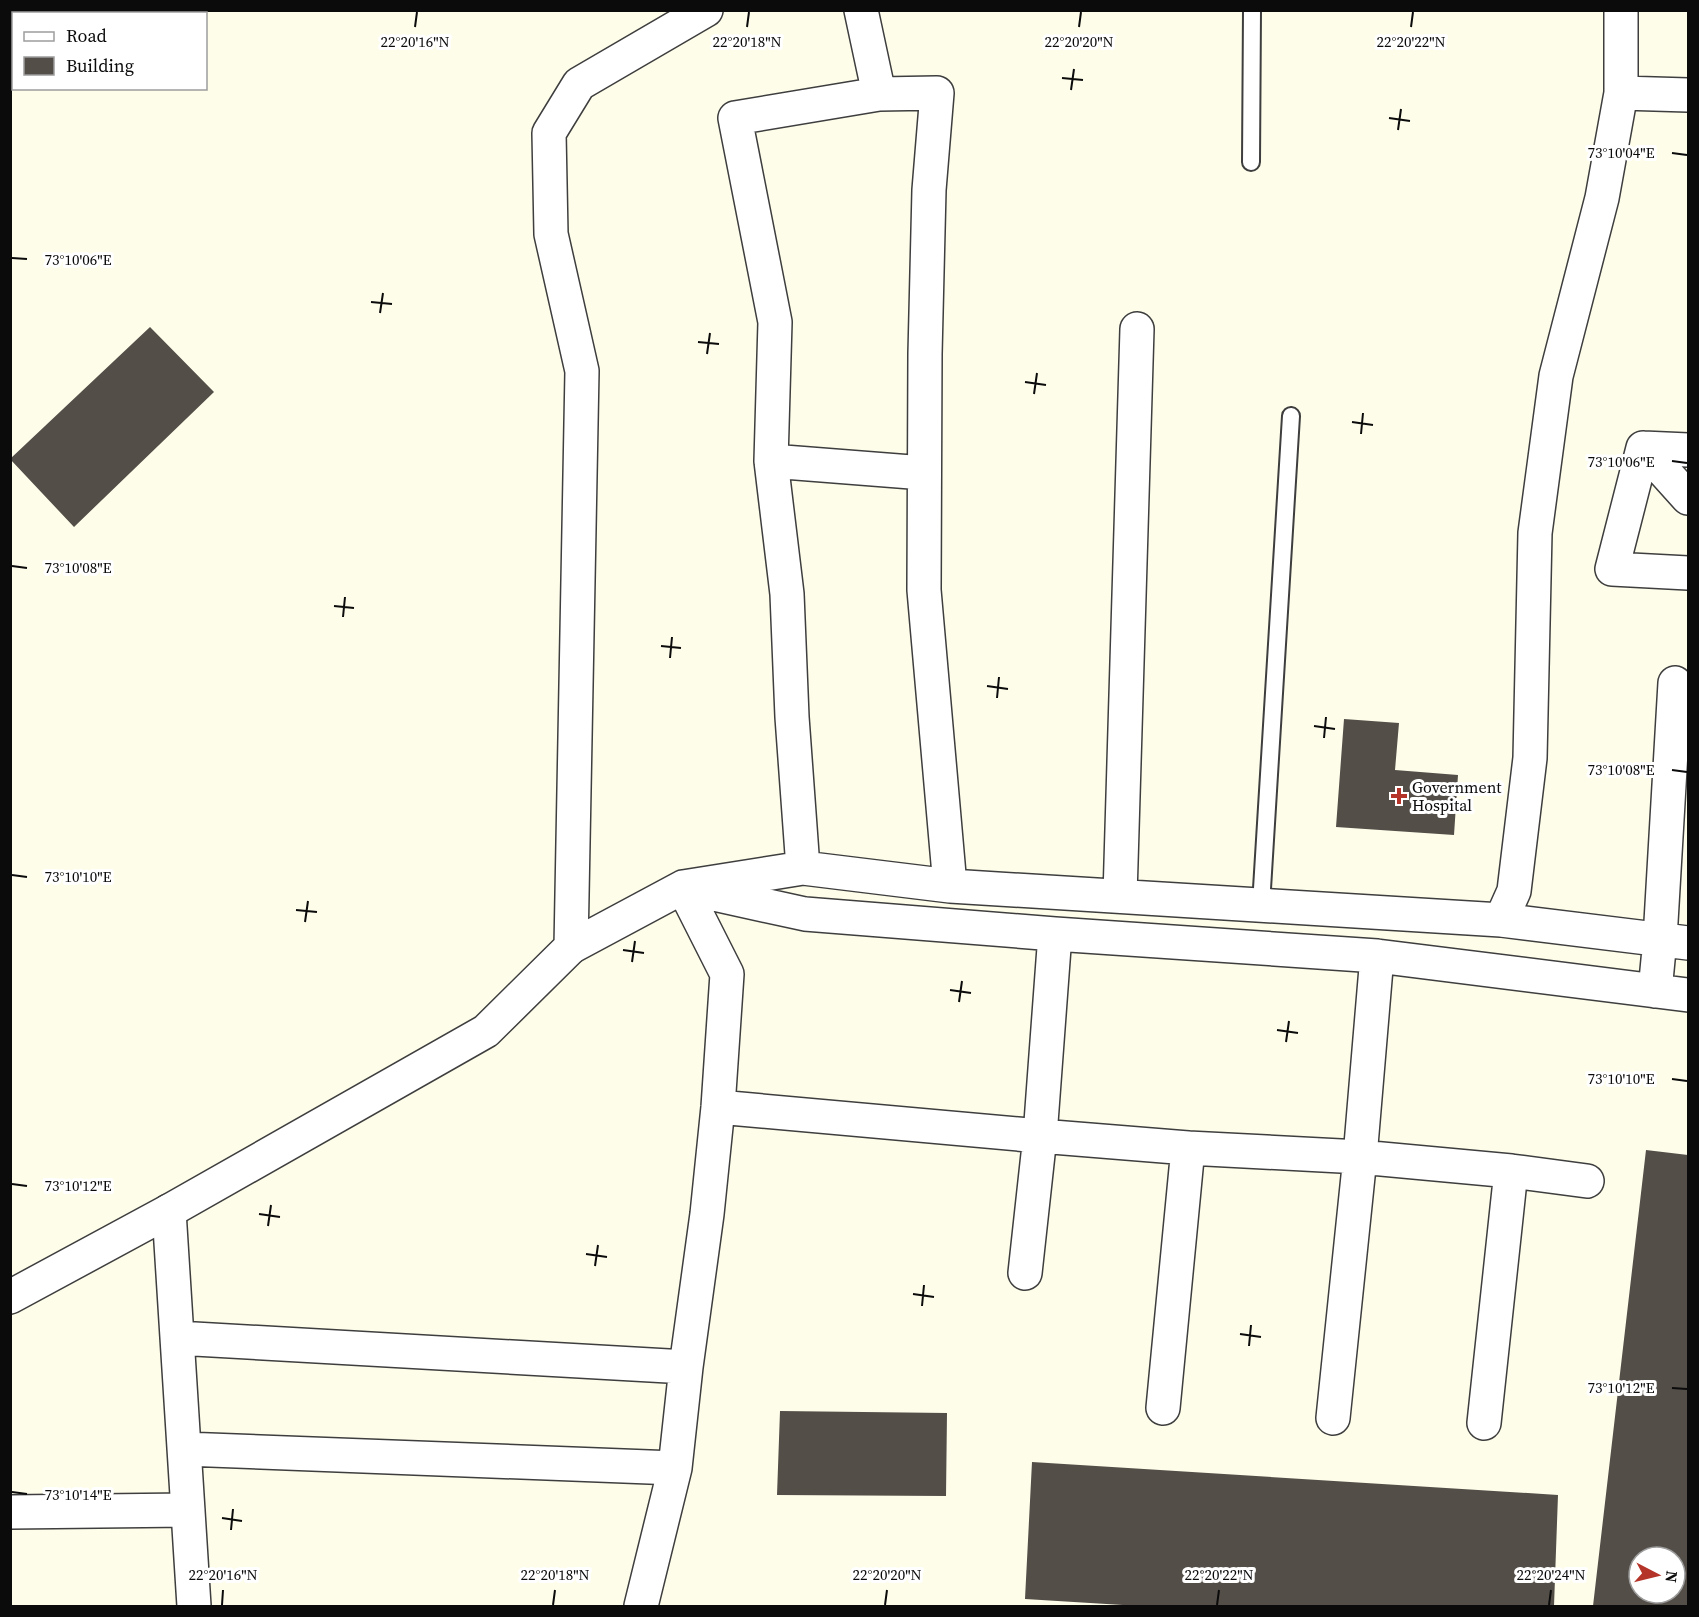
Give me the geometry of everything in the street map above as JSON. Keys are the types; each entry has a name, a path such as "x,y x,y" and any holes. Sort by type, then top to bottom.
{"street":[{"path":"571,947 582,371 551,234 549,133 579,84 706,10"},
{"path":"861,10 879,94"},
{"path":"1501,920 1514,891 1530,758 1535,533 1556,376 1602,198 1621,93 1621,10"},
{"path":"802,868 787,594 771,461 775,322 735,118 879,94 937,93 929,190 925,354 924,590 950,886"},
{"path":"1621,93 1689,95"},
{"path":"1120,896 1137,329"},
{"path":"1643,448 1689,450"},
{"path":"1643,448 1689,498"},
{"path":"1643,448 1612,569 1689,573"},
{"path":"771,461 924,473"},
{"path":"1655,991 1674,941 1675,683"},
{"path":"10,1297 169,1211 486,1031 571,947 683,887 802,868 950,886 1501,920 1674,941"},
{"path":"683,887 805,914 1377,956 1689,995"},
{"path":"641,1606 675,1468 707,1214 718,1107 727,974 683,887"},
{"path":"1025,1273 1040,1136 1055,934"},
{"path":"1333,1418 1360,1158 1377,956"},
{"path":"718,1107 1188,1148 1360,1158 1511,1171 1587,1181"},
{"path":"1163,1408 1188,1148"},
{"path":"1484,1423 1511,1171"},
{"path":"169,1211 194,1606"},
{"path":"177,1338 686,1367"},
{"path":"184,1449 675,1468"},
{"path":"10,1512 188,1510"}],"lane":[{"path":"1251,162 1252,10"},
{"path":"1261,905 1291,416"}],"building":[{"path":"150,327 214,392 74,527 10,459"},
{"path":"1344,719 1399,723 1395,770 1458,775 1454,835 1336,827"},
{"path":"1646,1150 1688,1155 1688,1606 1593,1606"},
{"path":"780,1411 947,1413 946,1496 777,1495"},
{"path":"1032,1462 1558,1495 1554,1606 1139,1606 1025,1599"}],"place":[{"name":"Government Hospital","path":"1399,796"}]}
